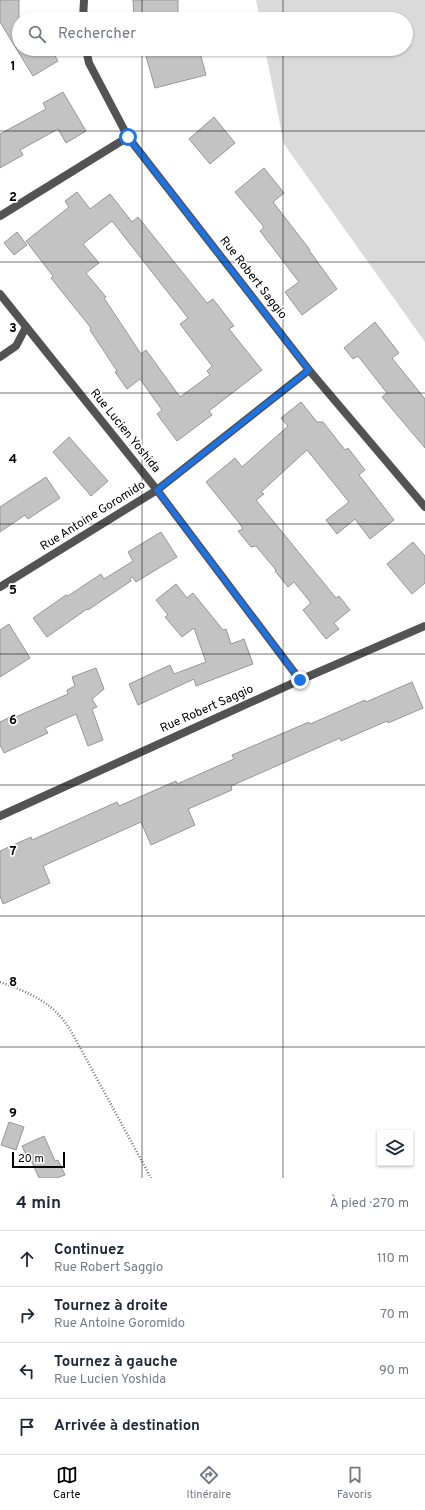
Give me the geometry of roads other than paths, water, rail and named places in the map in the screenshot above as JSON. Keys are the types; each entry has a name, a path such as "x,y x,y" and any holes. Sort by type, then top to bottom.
{"street":[{"path":"83,12 84,0"},
{"name":"Rue Robert Saggio","path":"87,56 88,63 128,137 309,370 425,507"},
{"path":"0,216 128,137"},
{"name":"Rue Lucien Yoshida","path":"0,294 157,490 300,680"},
{"path":"0,357 16,346 26,327"},
{"name":"Rue Antoine Goromido","path":"0,587 157,490 309,370"},
{"name":"Rue Robert Saggio","path":"0,816 300,680 425,626"}]}
